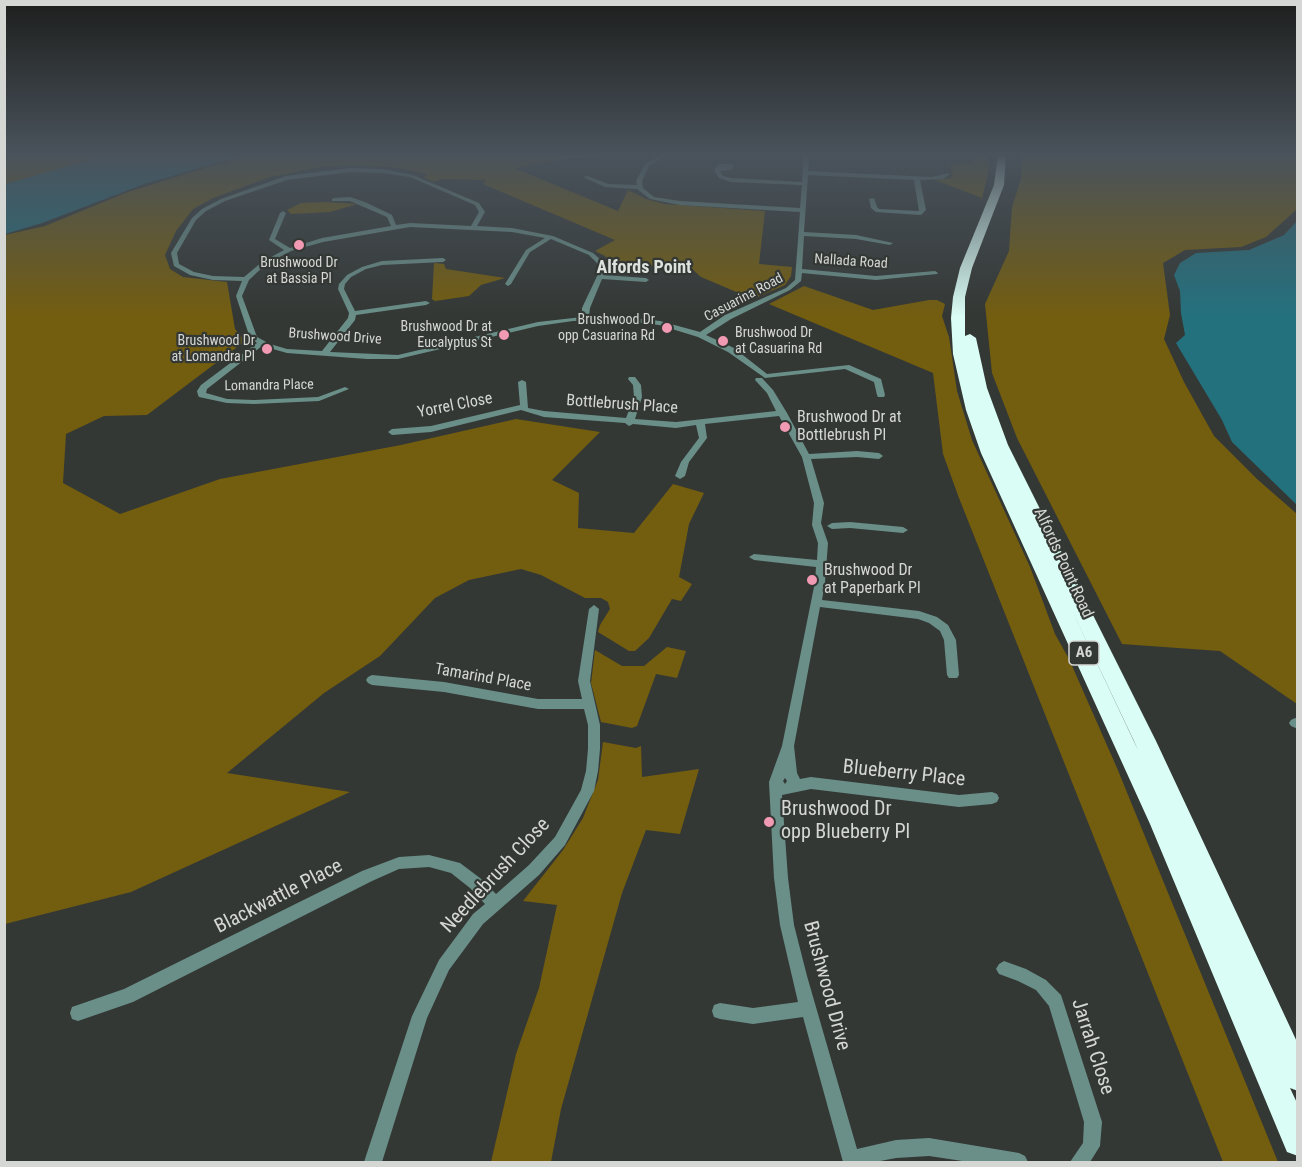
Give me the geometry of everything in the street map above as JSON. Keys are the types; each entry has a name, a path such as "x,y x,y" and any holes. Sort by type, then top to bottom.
{"highway":[{"name":"Alfords Point Road","path":"990,208 966,268 958,307 960,354 973,410 989,453 1162,824 1298,1141"},
{"name":"Alfords Point Road","path":"999,208 977,270 971,294 969,321 971,348 982,398 1006,457 1145,741 1298,1077"}],"street":[{"path":"208,208 194,219 174,253 176,265 192,274 213,278 246,279"},
{"path":"375,208 390,216 394,226"},
{"path":"473,228 481,215 480,208"},
{"path":"779,208 804,210"},
{"path":"875,208 878,211 921,213 923,208"},
{"name":"Casuarina Road","path":"701,335 728,317 792,287 798,281 804,210"},
{"path":"283,213 272,240 289,250"},
{"path":"261,343 252,335 240,300 240,289 246,279 264,262 289,250 322,240 394,226 418,225 524,231 551,237 597,259 602,267 586,309 585,318"},
{"path":"802,234 856,237 890,243"},
{"path":"508,284 528,251 551,237"},
{"path":"353,313 341,286 353,273 372,265 391,261 443,260"},
{"name":"Nallada Road","path":"800,271 864,275 876,282 936,273"},
{"path":"599,277 646,280"},
{"path":"353,313 426,303"},
{"path":"324,354 346,327 353,313"},
{"name":"Brushwood Drive","path":"261,343 280,350 376,358 408,356 538,324 585,318 648,321 701,335 731,350 764,378 806,457 819,503 830,524 823,543 822,564 788,746 776,779 783,902 808,1008 852,1161"},
{"name":"Lomandra Place","path":"261,343 204,387 201,391 202,395 242,402 298,400 325,398 345,389"},
{"path":"764,378 846,367 878,381 880,395"},
{"path":"630,423 638,393 632,379"},
{"path":"522,382 523,408"},
{"name":"Bottlebrush Place","path":"523,408 528,412 544,414 664,425 783,413"},
{"name":"Yorrel Close","path":"392,432 431,429 523,408"},
{"path":"680,476 685,462 703,438 700,423"},
{"path":"806,457 857,454 879,456"},
{"name":"Brushwood Drive","path":"819,503 817,523 823,543"},
{"path":"817,523 824,518 830,524 903,530"},
{"path":"754,557 822,564"},
{"path":"815,603 911,614 933,620 944,628 950,640 953,675"},
{"name":"Needlebrush Close","path":"373,1162 414,1035 434,982 467,932 494,903 534,870 560,841 586,791 592,771 594,725 588,704 584,669 594,609"},
{"name":"Tamarind Place","path":"372,680 444,687 538,704 588,704"},
{"name":"Brushwood Drive","path":"779,817 792,782 788,746"},
{"path":"776,779 783,788 792,782"},
{"name":"Blueberry Place","path":"792,782 953,800 992,798"},
{"name":"Blackwattle Place","path":"78,1013 127,996 368,876 399,863 429,861 455,868 466,875 494,903"},
{"name":"Jarrah Close","path":"1004,969 1041,984 1055,1001 1092,1122 1091,1146 1079,1162"},
{"path":"720,1011 753,1016 808,1008"},
{"path":"852,1161 896,1149 928,1148 1019,1162"}],"shaded area":[{"path":"88,208 194,208 176,231 165,255 170,269 183,277 227,282 235,329 245,341 147,415 104,416 66,434 63,483 120,514 220,479 401,445 516,419 600,432 552,480 579,493 578,528 634,533 673,484 704,493 689,524 679,577 692,584 681,601 672,599 649,638 635,651 629,651 598,632 610,609 608,602 601,598 585,598 541,575 521,569 469,580 435,598 380,656 324,693 227,773 350,792 131,892 5,924 5,235 45,226"},
{"path":"342,208 330,212 291,214 287,210"},
{"path":"541,208 612,208 618,211 619,208 729,208 765,211 759,264 792,267 791,276 785,285 753,299 701,277 691,268 610,263 605,256 595,251 615,240"},
{"path":"1012,208 1297,208 1266,237 1241,247 1185,250 1163,263 1170,315 1164,339 1184,382 1214,436 1257,479 1297,514 1297,704 1220,651 1122,644 1017,438 992,373 985,304 1009,251"},
{"path":"434,263 444,264 446,269 505,278 481,285 469,296 435,301 432,299"},
{"path":"804,286 873,310 929,300 937,300 945,304 942,316 949,337 957,391 972,440 1030,567 1055,634 1069,659 1117,768 1278,1162 1223,1162 959,498 943,454 933,373 769,304"},
{"path":"667,647 686,651 677,678 656,674 637,726 632,728 601,722 591,683 595,650 622,666 644,666"},
{"path":"603,742 636,748 641,746 642,777 699,769 680,834 646,830 622,893 561,1109 551,1162 491,1162 516,1054 539,988 557,905 523,901 563,850 583,818 598,780"}],"water":[{"path":"5,208 80,208 42,223 5,234"},
{"path":"1297,221 1297,505 1232,442 1222,420 1176,343 1185,335 1180,291 1174,275 1180,263 1196,253 1249,250 1284,235"}],"place":[{"name":"Brushwood Dr at Bassia Pl","path":"299,245"},
{"name":"Brushwood Dr opp Casuarina Rd","path":"667,328"},
{"name":"Brushwood Dr at Eucalyptus St","path":"504,335"},
{"name":"Brushwood Dr at Casuarina Rd","path":"723,341"},
{"name":"Brushwood Dr at Lomandra Pl","path":"267,349"},
{"name":"Brushwood Dr at Bottlebrush Pl","path":"785,427"},
{"name":"Brushwood Dr at Paperbark Pl","path":"812,580"},
{"name":"Brushwood Dr opp Blueberry Pl","path":"769,822"}],"district":[{"name":"Alfords Point","path":"644,268"}]}
